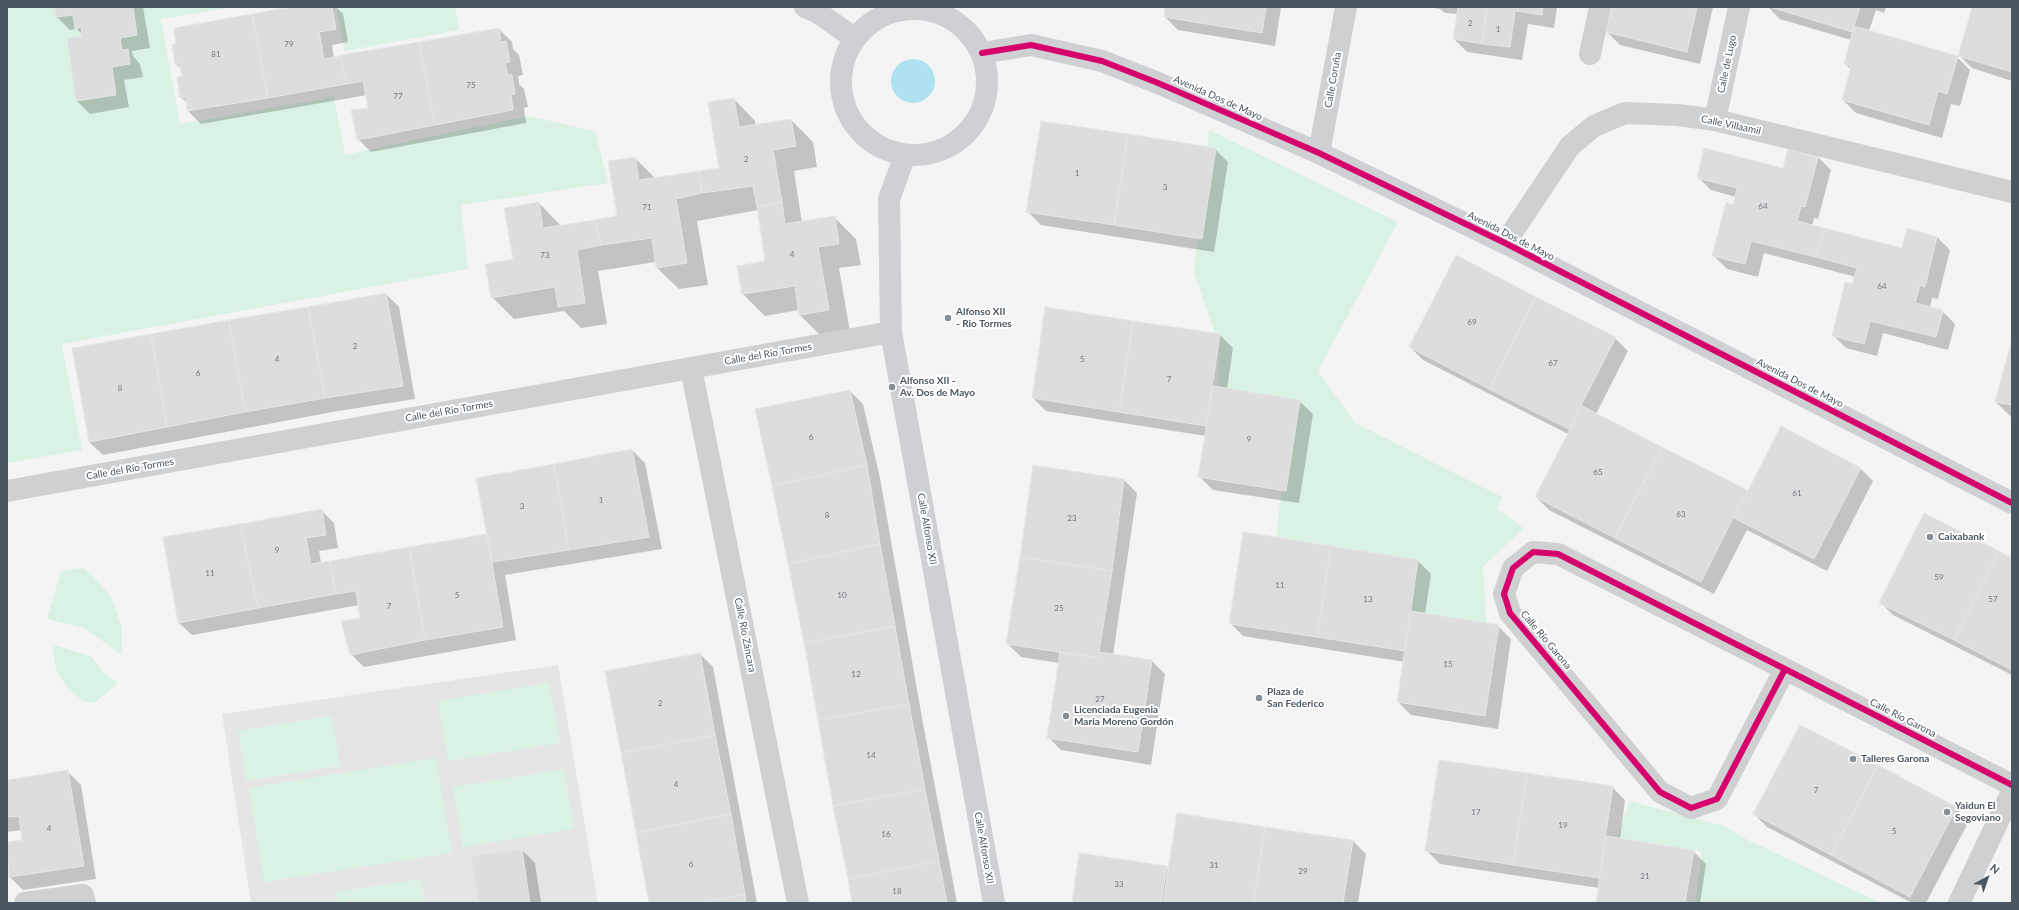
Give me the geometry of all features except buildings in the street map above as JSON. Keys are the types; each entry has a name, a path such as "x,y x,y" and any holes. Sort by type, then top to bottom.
{"street":[{"path":"805,7 817,12 854,38"},
{"name":"Calle Coruña","path":"1319,153 1346,7"},
{"path":"1590,54 1600,7"},
{"name":"Calle de Lugo","path":"1715,120 1738,7"},
{"path":"912,8 933,10 954,20 970,35 982,53 988,78 985,104 973,127 954,144 930,154 905,156 880,148 859,133 846,111 840,86 843,60 854,38 870,22 889,12 912,8"},
{"name":"Avenida Dos de Mayo","path":"982,53 1031,45 1102,61 1158,83 1319,153 1505,243 2012,503"},
{"name":"Calle Villaamil","path":"1505,243 1570,146 1594,126 1625,113 1678,115 1715,120 2012,192"},
{"name":"Calle Alfonso XII","path":"905,156 889,199 891,332 994,903"},
{"name":"Calle del Río Tormes","path":"7,491 891,332"},
{"name":"Calle Río Záncara","path":"691,368 798,903"},
{"name":"Calle Río Garona","path":"1785,669 1717,799 1691,808 1660,792 1510,613 1504,594 1513,568 1533,552 1558,554 1785,669 2012,785"},
{"path":"1959,903 2012,792"},
{"path":"25,903 83,895 84,903"}],"shaded area":[{"path":"558,665 598,903 251,903 222,714"}],"green space":[{"path":"7,7 234,7 161,19 180,124 334,97 345,155 528,116 595,131 608,183 461,205 468,269 62,344 82,450 7,463"},
{"path":"336,7 455,7 459,30 345,51"},
{"path":"1209,130 1398,222 1318,371 1355,423 1502,497 1497,509 1524,528 1483,567 1487,634 1410,622 1405,567 1275,546 1291,413 1217,399 1219,345 1194,273"},
{"path":"84,568 95,578 112,598 122,628 122,655 84,628 47,619 61,571"},
{"path":"52,644 92,657 102,671 118,683 94,703 83,701 67,688 56,670"},
{"path":"549,683 560,743 448,761 438,701"},
{"path":"332,716 340,766 246,781 238,731"},
{"path":"436,758 452,853 264,882 249,788"},
{"path":"564,769 574,829 463,847 453,787"},
{"path":"1630,801 1724,826 1748,840 1881,903 1695,903 1702,851 1617,838"},
{"path":"421,879 425,903 338,903 336,892"}],"water":[{"path":"909,59 917,59 922,60 929,65 934,72 934,90 929,97 922,102 909,103 901,100 894,93 891,85 891,77 894,69 901,62"}],"cycle path":[{"path":"982,53 1031,45 1102,61 1158,83 1319,153 1505,243 2012,503"},
{"path":"1785,669 1717,799 1691,808 1660,792 1510,613 1504,594 1513,568 1533,552 1558,554 1785,669 2012,785"}],"place":[{"name":"Alfonso XII - Rio Tormes","path":"948,318"},
{"name":"Alfonso XII - Av. Dos de Mayo","path":"892,387"},
{"name":"Caixabank","path":"1930,537"},
{"name":"Plaza de San Federico","path":"1259,698"},
{"name":"Licenciada Eugenia Maria Moreno Gordón","path":"1066,716"},
{"name":"Talleres Garona","path":"1853,759"},
{"name":"Yaidun El Segoviano","path":"1947,812"}]}
